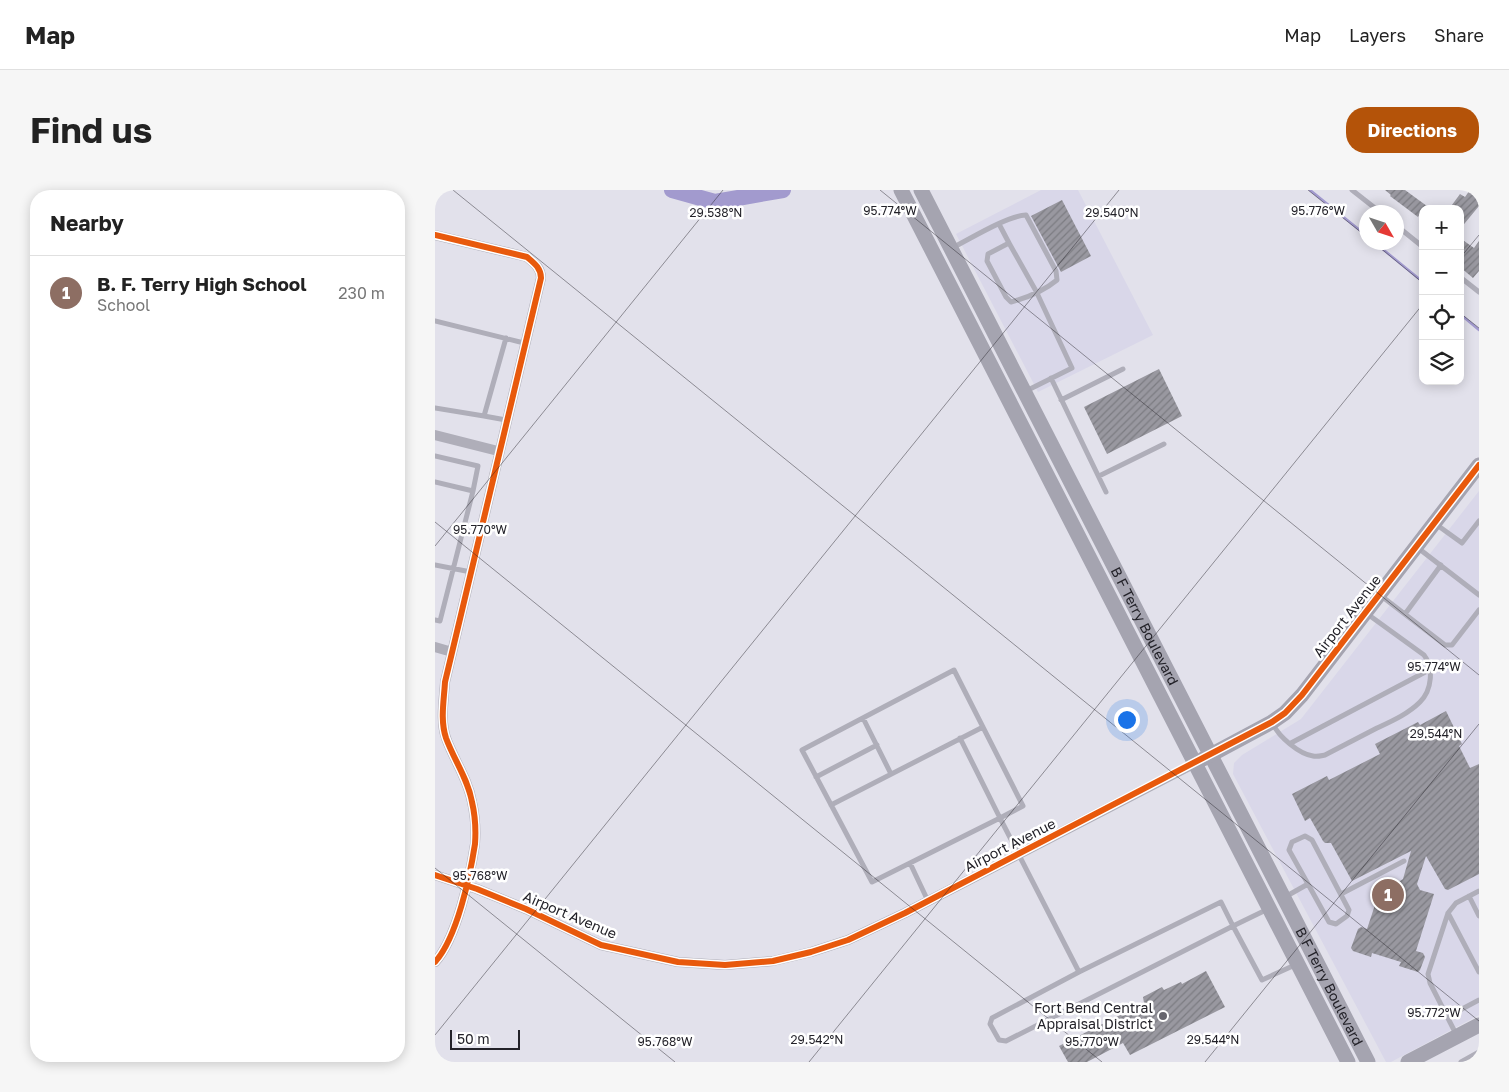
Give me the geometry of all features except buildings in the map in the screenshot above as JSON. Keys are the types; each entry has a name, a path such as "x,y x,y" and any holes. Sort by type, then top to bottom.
{"main road":[{"name":"B F Terry Boulevard","path":"901,190 1348,1062"},
{"name":"B F Terry Boulevard","path":"921,190 1369,1062"},
{"name":"Airport Avenue","path":"1195,763 1273,722 1303,695 1479,465"},
{"path":"1407,1062 1428,1055 1454,1030 1479,1027"}],"street":[{"path":"435,236 527,257 541,271 541,278 445,682 442,713 446,738 472,800 475,843 457,920 442,955 435,962"},
{"path":"435,435 499,452"},
{"path":"435,647 452,652"},
{"name":"Airport Avenue","path":"435,875 526,909 601,945 678,962 725,965 773,961 811,952 848,940 928,901 1195,763"}],"lane":[{"path":"1352,190 1371,205"},
{"path":"951,248 999,224 1021,215 1027,215 1056,271 1057,280 1051,285 1020,300 1011,302 1006,297 987,261 988,254 1009,243"},
{"path":"999,224 1037,291 1072,368 1025,392"},
{"path":"1404,232 1419,244"},
{"path":"1464,280 1479,292"},
{"path":"435,321 524,344"},
{"path":"484,416 505,338"},
{"path":"1061,400 1123,369"},
{"path":"1051,378 1106,492"},
{"path":"435,408 506,420"},
{"path":"1099,476 1164,444"},
{"path":"435,456 478,466 440,621 435,620"},
{"path":"435,482 473,491"},
{"path":"1435,523 1462,544 1479,522"},
{"path":"1417,546 1479,595"},
{"path":"435,565 471,572"},
{"path":"1405,614 1441,566"},
{"path":"1379,595 1445,645 1450,645 1457,641 1479,610"},
{"path":"1273,722 1275,728 1291,744 1302,752 1316,757 1325,755 1406,714 1422,701 1427,690 1431,669 1429,661 1424,655 1366,612"},
{"path":"1291,744 1431,669"},
{"path":"954,670 1023,806 872,882 802,750 863,718 954,670"},
{"path":"863,718 891,774"},
{"path":"831,805 983,726"},
{"path":"960,738 1079,972"},
{"path":"816,776 877,746"},
{"path":"1305,836 1312,840 1341,894 1349,910 1347,916 1336,924 1329,922 1307,884 1289,850 1291,842 1305,836"},
{"path":"1341,894 1404,861"},
{"path":"910,864 928,901"},
{"path":"1284,897 1307,884"},
{"path":"1454,1030 1430,983 1428,974 1448,913 1456,903 1479,891"},
{"path":"1469,896 1479,916"},
{"path":"1269,908 1233,926 1006,1042 999,1040 990,1024 993,1018 1079,972 1221,902 1233,926 1262,980 1298,963"},
{"path":"1448,913 1479,972"},
{"path":"1447,1017 1479,1000"},
{"path":"1461,1062 1479,1052"}],"shaded area":[{"path":"1041,190 1078,190 1153,335 1038,392 956,234"},
{"path":"1479,491 1479,1015 1391,1062 1386,1062 1233,774 1234,763 1242,755 1301,719"}],"waterway":[{"path":"672,190 715,202 783,190"},
{"path":"1310,190 1359,230"},
{"path":"1384,250 1419,279"},
{"path":"1464,317 1479,330"}],"cycle path":[{"path":"435,235 527,257 535,264 541,274 445,682 444,731 470,794 475,817 475,844 466,889 456,923 450,938 435,962"},
{"path":"435,875 477,889 526,909 601,945 678,962 725,965 773,961 811,952 848,940 905,913 1272,722 1285,713 1302,695 1479,465"}],"place":[{"name":"B. F. Terry High School","path":"1388,895"},
{"name":"Fort Bend Central Appraisal District","path":"1163,1016"}]}
